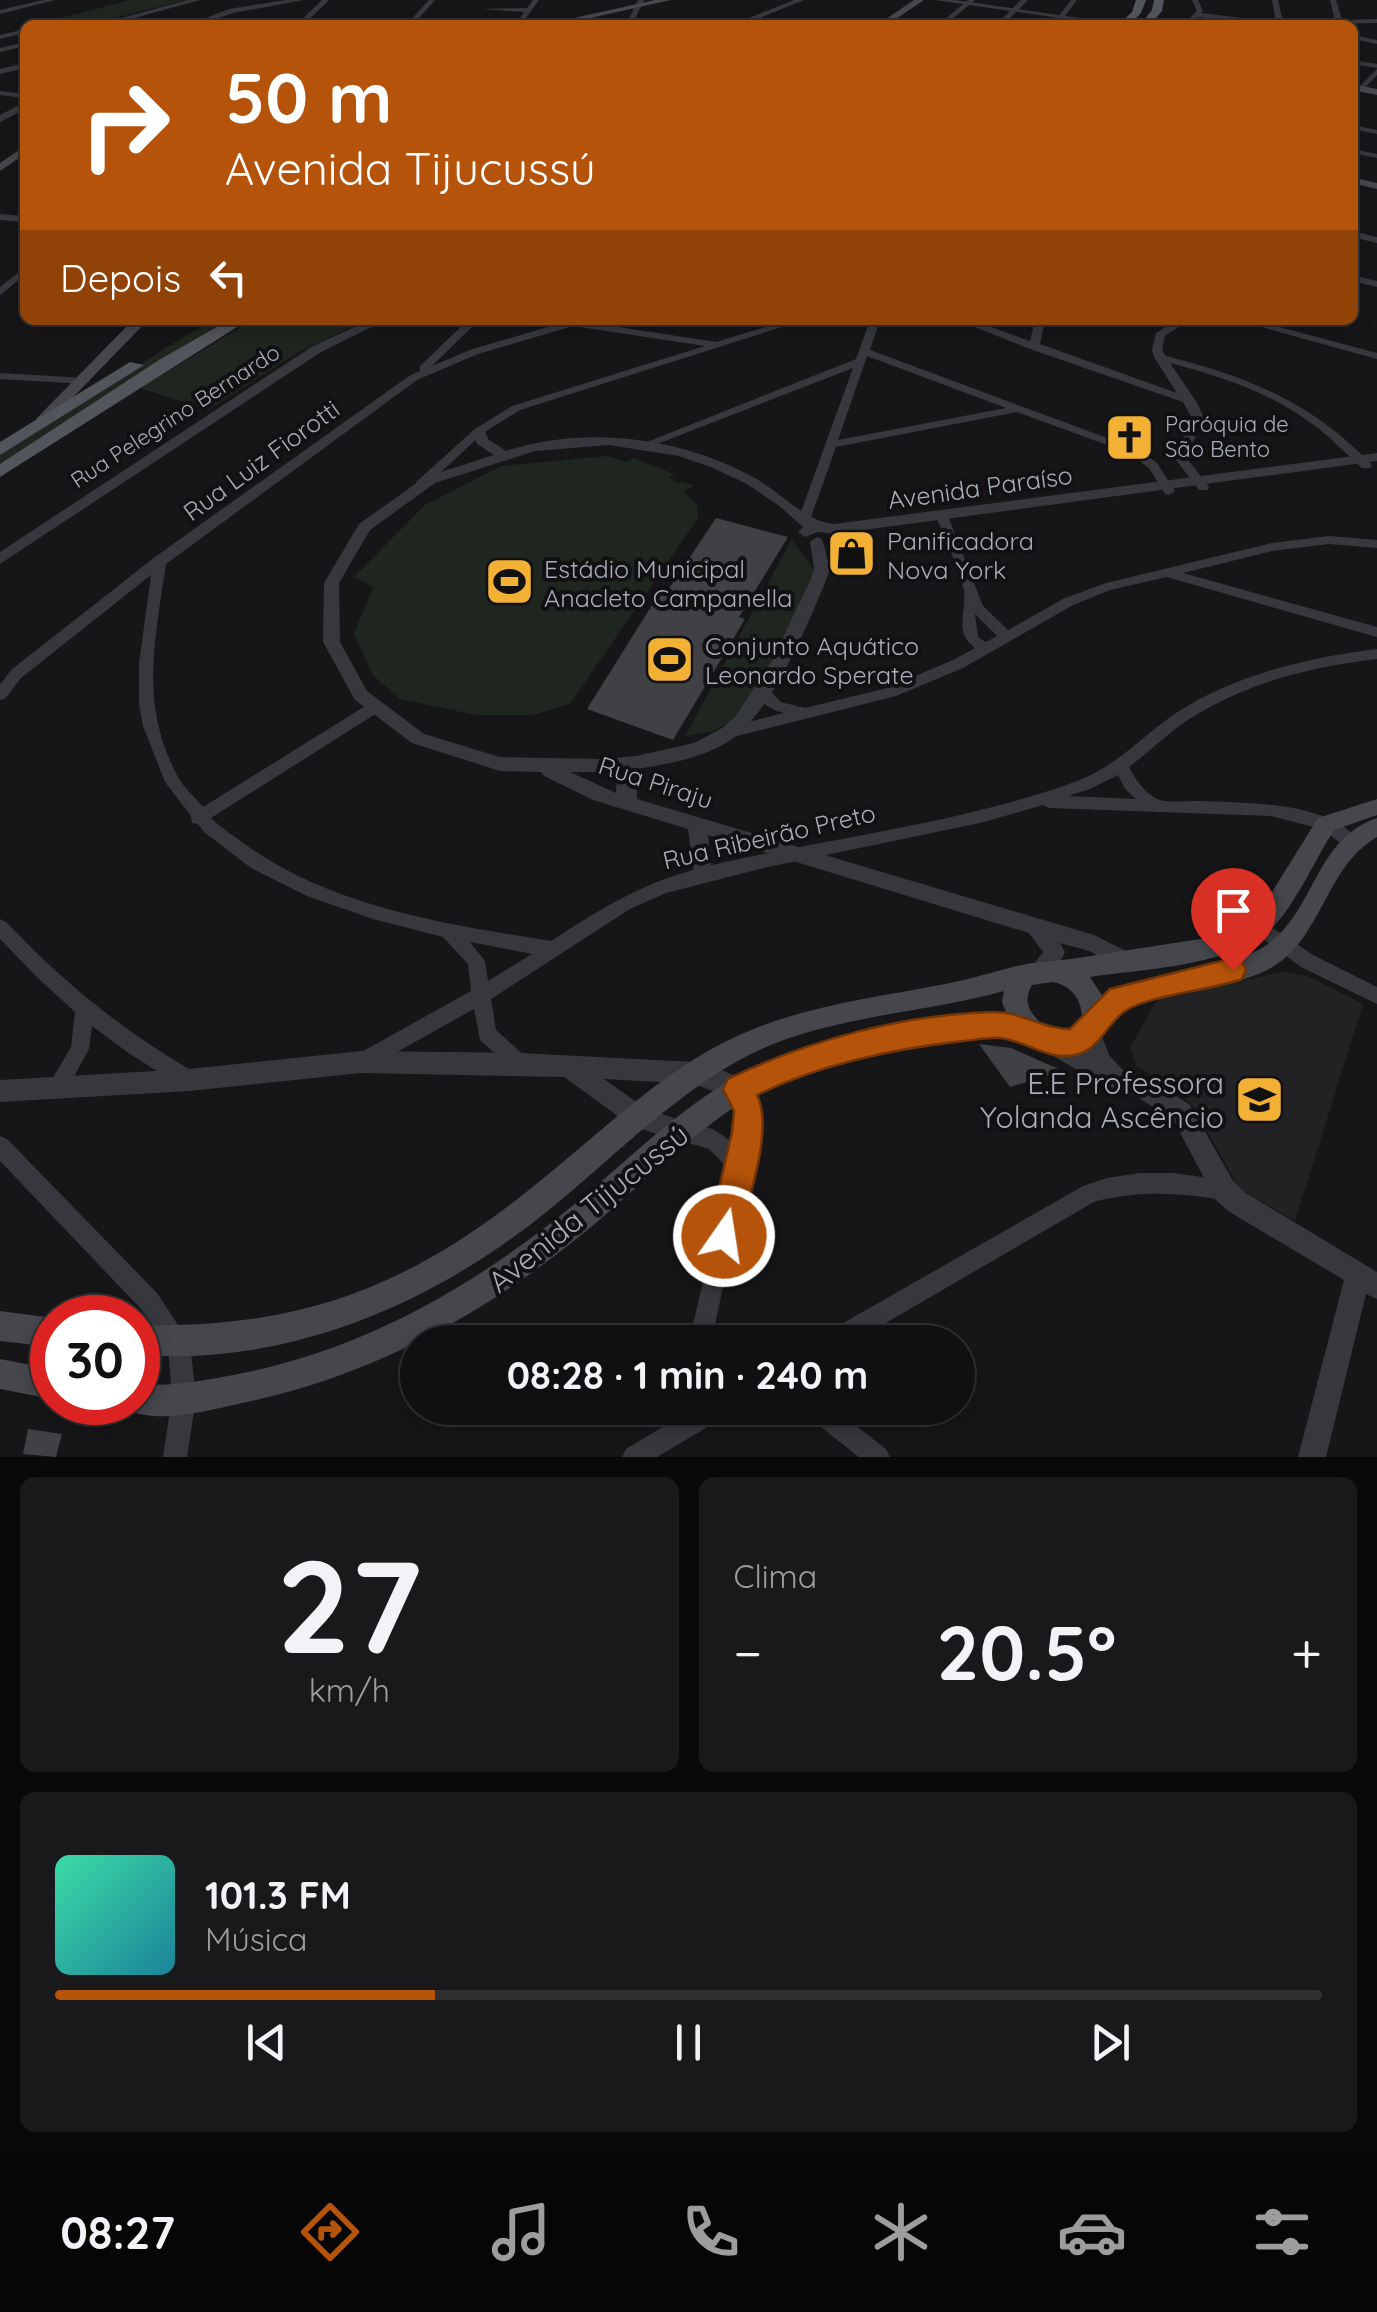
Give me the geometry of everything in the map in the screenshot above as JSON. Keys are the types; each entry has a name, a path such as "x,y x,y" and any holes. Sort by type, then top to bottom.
{"main road":[{"path":"570,20 667,0"},
{"path":"889,20 920,0"},
{"path":"0,168 20,153"},
{"path":"32,430 137,325"},
{"path":"0,450 204,325"},
{"path":"0,472 154,370 231,325"},
{"path":"1326,824 1377,808"},
{"name":"Avenida Tijucussú","path":"160,1342 257,1337 339,1314 409,1284 520,1216 694,1074 739,1048 782,1030 1040,974 1213,947 1259,927 1284,896 1326,824"},
{"path":"1286,946 1352,842 1377,827"},
{"name":"Avenida Tijucussú","path":"160,1399 184,1398 316,1372 371,1351 456,1310 551,1243 738,1089 789,1064 875,1042 993,1024 1074,1042 1120,998 1256,964 1286,946"},
{"path":"1041,1037 1016,1010 1014,992 1040,974 1086,990 1093,1026"},
{"path":"0,1326 30,1329"},
{"path":"0,1374 30,1380"}],"street":[{"path":"0,12 52,0"},
{"path":"122,20 196,0"},
{"path":"206,20 232,11 300,0"},
{"path":"304,20 326,0"},
{"path":"414,20 432,0"},
{"path":"521,20 536,0"},
{"path":"748,20 800,0"},
{"path":"939,0 1085,20"},
{"path":"1005,20 1024,0"},
{"path":"1059,20 1074,0"},
{"path":"1195,0 1198,15"},
{"path":"947,20 970,2"},
{"path":"484,9 528,10"},
{"path":"1192,20 1198,15 1240,20"},
{"path":"1358,87 1377,68"},
{"path":"0,292 20,274"},
{"name":"Rua Pelegrino Bernardo","path":"0,559 317,350 370,325"},
{"path":"412,378 469,325"},
{"path":"472,325 472,334 497,344"},
{"name":"Rua Luiz Fiorotti","path":"0,695 16,674 160,560 412,378 497,344 564,325"},
{"path":"599,325 716,345"},
{"path":"782,325 541,398 479,431 357,537 329,584 329,642 342,670 372,709 430,747 478,761 550,770 626,764 687,751 728,732 891,692 958,664 1085,595 1225,558 1305,542 1377,544"},
{"path":"728,732 745,717 761,690 819,578 822,568 818,531 834,444 873,325"},
{"path":"975,325 1190,401"},
{"path":"1034,347 1039,325"},
{"path":"1176,325 1160,335 1156,345 1159,357 1190,401 1197,427 1180,457 1200,484"},
{"path":"1285,325 1377,356"},
{"path":"674,339 680,356"},
{"path":"648,444 816,378 861,356 1019,408 1133,452 1152,466 1167,488"},
{"path":"1159,357 1236,379 1279,398 1370,461"},
{"path":"1153,389 1172,373"},
{"path":"0,376 85,381"},
{"path":"816,378 850,391"},
{"path":"834,444 1019,408"},
{"path":"479,431 482,442 500,453"},
{"path":"678,452 680,432"},
{"path":"420,485 500,453 579,442 648,444 744,476 818,531"},
{"name":"Avenida Paraíso","path":"818,531 943,519 1370,461"},
{"path":"943,519 970,595 977,608 1006,636"},
{"path":"1225,558 1222,577 1240,595"},
{"path":"160,560 146,646 144,682 150,725 161,762 198,818 223,839 312,890 375,914 450,933 551,949"},
{"path":"1167,572 1377,632"},
{"path":"970,595 968,635 986,648"},
{"path":"1335,620 1352,656"},
{"name":"Rua Ribeirão Preto","path":"0,1092 190,1080 361,1062 482,996 624,904 702,875 1035,802 1086,784 1120,764 1186,714 1226,692 1295,668 1377,654"},
{"path":"761,690 776,706 813,712"},
{"path":"198,818 372,709"},
{"path":"626,764 629,804"},
{"path":"1120,764 1130,785 1152,805"},
{"name":"Rua Piraju","path":"550,770 581,787 629,804 1094,944 1124,959"},
{"path":"1035,802 1271,810 1326,824 1352,842"},
{"path":"696,824 702,875"},
{"path":"0,927 84,1012 143,1054 190,1080"},
{"path":"1036,927 1056,952 1040,974"},
{"path":"1259,927 1377,996"},
{"path":"450,933 476,961 488,1034 520,1064"},
{"path":"58,1086 80,1050 84,1012"},
{"path":"1093,1026 1100,1062 1120,1079"},
{"path":"1041,1037 1084,1063 1156,1095 1182,1113 1224,1190 1285,1233 1368,1280 1312,1457"},
{"path":"361,1062 520,1064 694,1074 738,1089 749,1110 704,1325"},
{"path":"567,1066 638,1117 715,1140 740,1166"},
{"path":"0,1146 149,1301 179,1344 184,1398 175,1457"},
{"path":"861,1325 1090,1193 1122,1183 1156,1180 1224,1190"},
{"path":"634,1457 675,1425"},
{"path":"837,1425 878,1457"}],"shaded area":[{"path":"131,0 185,0 108,20 56,20"},
{"path":"207,325 226,325 0,467 0,454"},
{"path":"245,325 355,325 297,353 208,410 140,388"},
{"name":"Estádio Municipal Anacleto Campanella","path":"608,456 627,462 634,458 676,475 667,477 678,483 694,486 683,491 697,505 698,518 570,704 533,715 476,715 400,699 373,675 354,634 373,587 354,577 425,505 501,466"},
{"path":"792,539 814,570 769,668 747,704 730,722 712,731 685,736"},
{"name":"E.E Professora Yolanda Ascêncio","path":"1282,972 1307,976 1363,1004 1295,1221 1239,1188 1194,1107 1179,1092 1136,1066 1130,1047 1157,1000"}],"building":[{"name":"Conjunto Aquático Leonardo Sperate","path":"716,518 788,537 739,617 745,619 673,740 587,709 659,594 664,596"},
{"path":"979,1044 1011,1048 1063,1071 1010,1087"},
{"path":"28,1429 62,1434 56,1457 23,1454"}],"place":[{"name":"Paróquia de São Bento","path":"1130,437"},
{"name":"Panificadora Nova York","path":"852,554"},
{"name":"Estádio Municipal Anacleto Campanella","path":"509,582"},
{"name":"Conjunto Aquático Leonardo Sperate","path":"670,659"},
{"name":"E.E Professora Yolanda Ascêncio","path":"1259,1100"}],"route":[{"path":"724,1236 748,1132 749,1110 738,1089 789,1064 942,1030 993,1024 1046,1040 1074,1042 1090,1032 1096,1018 1120,998 1233,970"}]}
